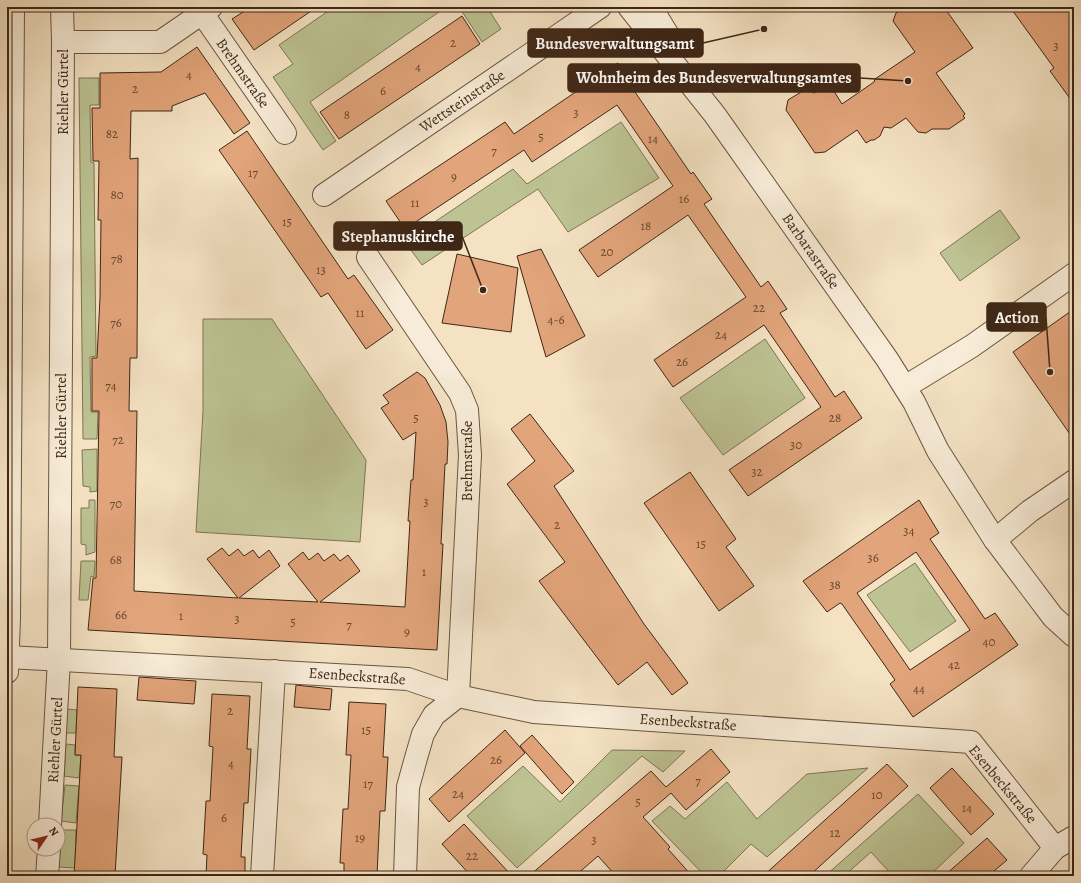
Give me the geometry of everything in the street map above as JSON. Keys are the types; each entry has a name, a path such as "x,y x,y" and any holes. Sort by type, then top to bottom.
{"street":[{"path":"7,664 13,7"},
{"name":"Riehler Gürtel","path":"50,817 59,659 62,7"},
{"name":"Wettsteinstraße","path":"324,195 600,7"},
{"name":"Barbarastraße","path":"629,7 715,115 905,387 938,451 995,540 1052,617 1074,636"},
{"name":"Barbarastraße","path":"651,7 715,115"},
{"path":"63,42 160,42 206,10"},
{"name":"Brehmstraße","path":"206,10 285,133"},
{"name":"Brehmstraße","path":"368,257 460,393 467,410 470,455 458,696"},
{"path":"905,387 972,346 1074,274"},
{"path":"995,540 1073,480"},
{"name":"Esenbeckstraße","path":"7,664 59,659 408,679 458,696 534,712 970,742 1055,848"},
{"path":"262,876 274,671"},
{"path":"405,876 408,787 423,734 434,715 458,696"},
{"path":"1031,876 1055,848 1074,837"},
{"path":"47,876 48,857"}],"green space":[{"path":"334,7 446,7 310,102 336,141 323,150 273,77 293,64 279,45"},
{"path":"459,7 487,7 501,29 482,42"},
{"path":"79,78 99,78 99,105 90,105 91,162 94,163 96,356 90,357 91,412 98,412 97,439 83,439"},
{"path":"621,122 659,178 568,232 538,189 422,265 405,242 513,169 527,184"},
{"path":"1000,210 1020,238 960,281 940,253"},
{"path":"203,319 272,319 366,460 360,542 196,532 203,411"},
{"path":"765,339 805,398 723,455 680,398"},
{"path":"97,449 97,491 90,492 90,487 83,486 82,450"},
{"path":"89,500 95,500 95,552 86,555 86,545 81,544 81,508 89,508"},
{"path":"81,561 95,561 94,577 91,576 88,600 79,600"},
{"path":"915,563 956,621 910,652 867,595"},
{"path":"67,709 77,710 76,733 66,733"},
{"path":"66,744 75,745 75,755 81,755 79,778 64,776"},
{"path":"612,750 685,751 663,772 642,756 517,868 467,816 523,766 560,802"},
{"path":"868,768 767,857 751,844 719,876 705,876 652,821 670,806 685,819 727,782 757,819 807,774"},
{"path":"65,785 79,786 76,823 66,822 66,817 61,817"},
{"path":"918,794 964,843 929,876 893,876 871,852 844,876 825,876"},
{"path":"66,830 76,830 75,868 59,867 60,857 66,857"}],"building":[{"path":"251,7 317,7 254,50 232,19"},
{"path":"904,7 944,7 973,48 936,73 965,114 963,116 965,118 949,129 932,129 926,133 918,132 906,118 891,128 884,127 880,136 874,140 866,143 857,130 825,152 815,153 786,110 788,100 806,89 814,93 825,86 832,88 842,104 874,82 875,79 915,52 893,21 896,13"},
{"path":"1010,7 1067,7 1074,16 1074,104 1050,71 1054,68"},
{"path":"462,16 480,44 339,139 320,112"},
{"path":"197,47 250,123 234,134 205,93 172,106 172,111 131,111 130,159 138,158 137,358 130,358 129,411 137,411 134,591 238,598 207,559 222,548 229,556 238,549 244,556 253,550 259,558 269,550 280,566 239,598 318,602 288,564 303,552 309,560 318,553 324,561 334,554 340,561 348,555 360,571 320,602 405,607 410,521 408,521 411,480 413,480 416,432 403,440 381,408 389,403 383,395 417,372 425,378 440,405 446,422 448,442 447,464 445,464 441,544 443,544 437,650 88,630 93,578 96,578 99,411 92,411 92,358 97,358 100,298 101,220 98,220 99,161 93,161 92,108 100,108 100,73 161,72"},
{"path":"618,63 636,91 635,92 691,174 693,172 712,199 704,204 761,287 768,281 787,309 780,313 835,397 844,391 862,418 748,496 729,470 821,407 764,325 673,387 654,360 746,297 688,215 598,277 579,250 673,186 617,105 532,162 524,150 405,229 386,201 505,122 514,134"},
{"path":"247,131 348,279 354,275 393,330 366,349 328,293 321,297 219,150"},
{"path":"541,249 585,336 546,357 517,256"},
{"path":"457,254 518,268 511,332 442,323"},
{"path":"1074,309 1074,440 1013,352"},
{"path":"530,414 574,471 554,486 644,624 688,683 672,695 647,662 618,685 539,581 565,562 507,484 535,461 511,429"},
{"path":"690,472 736,539 726,547 754,586 719,611 644,503"},
{"path":"919,500 939,533 930,539 985,619 995,613 1018,645 913,717 890,684 895,680 842,604 840,603 827,612 803,581","holes":["916,552 970,630 910,670 857,593"]},
{"path":"139,677 196,681 194,704 137,700"},
{"path":"296,685 332,689 330,710 294,707"},
{"path":"78,687 117,689 114,757 122,757 115,876 74,876 81,755 75,755"},
{"path":"212,694 250,696 247,749 251,749 248,803 244,803 241,857 245,857 245,876 206,876 207,855 203,854 206,801 210,801 213,747 209,746"},
{"path":"349,702 386,704 383,757 388,757 385,811 380,811 377,876 344,876 344,863 340,863 343,809 348,809 351,755 346,755"},
{"path":"505,730 525,753 449,822 429,799"},
{"path":"532,735 574,782 562,794 520,746"},
{"path":"711,749 730,772 686,810 671,793 643,817 670,847 668,849 692,876 616,876 598,856 575,876 529,876 651,771 666,787"},
{"path":"887,764 908,786 809,876 763,876"},
{"path":"952,768 994,814 971,835 930,788"},
{"path":"464,824 512,876 471,876 442,844"},
{"path":"987,838 1007,860 988,876 944,876"}],"place":[{"name":"Bundesverwaltungsamt","path":"764,29"},
{"name":"Wohnheim des Bundesverwaltungsamtes","path":"908,81"},
{"name":"Stephanuskirche","path":"483,290"},
{"name":"Action","path":"1050,372"}]}
